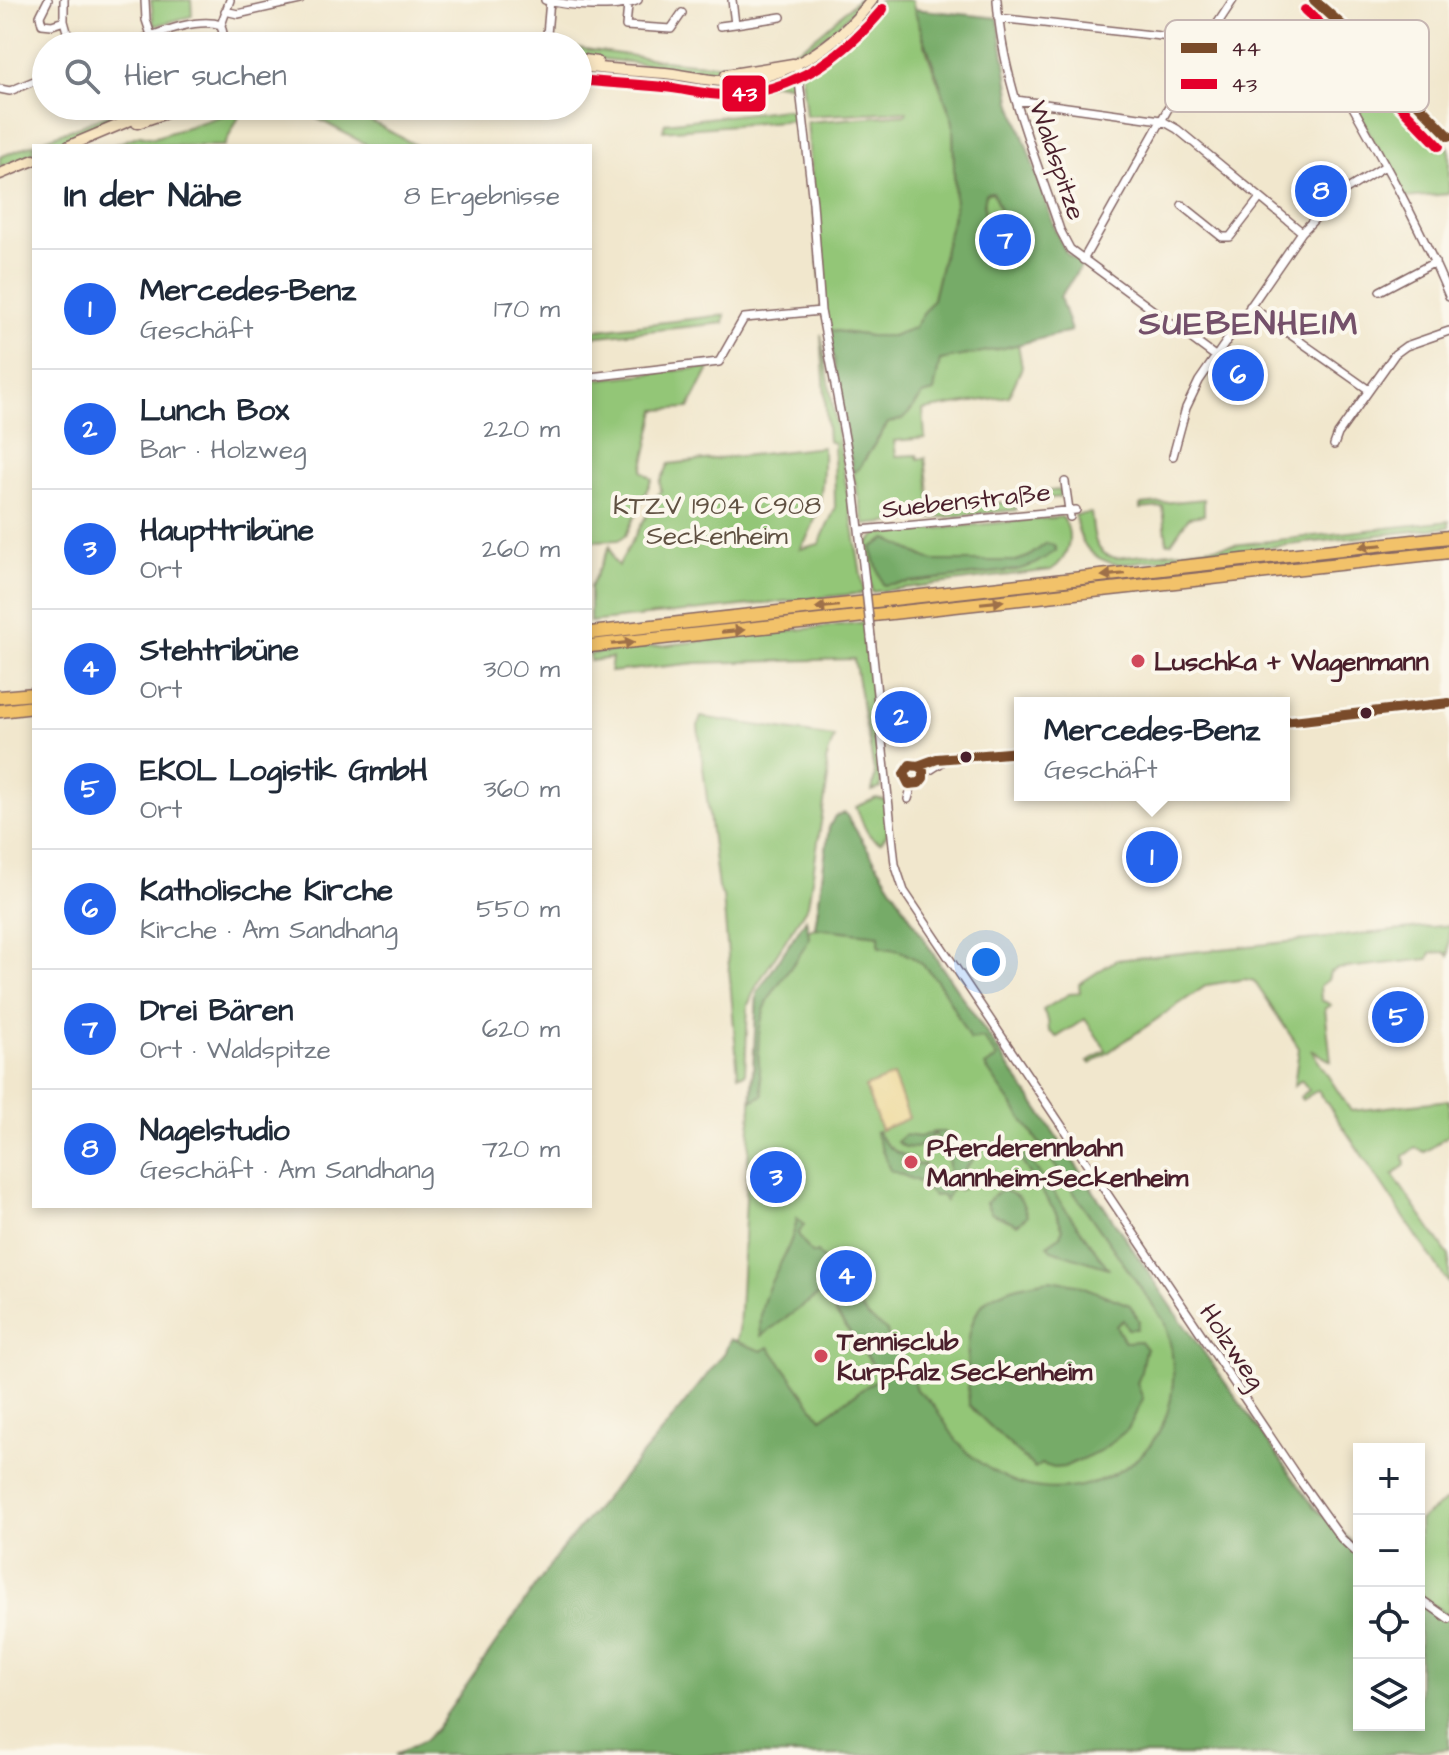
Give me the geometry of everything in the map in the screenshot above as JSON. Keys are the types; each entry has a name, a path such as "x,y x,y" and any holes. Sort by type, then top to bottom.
{"highway":[{"path":"592,633 1449,537"},
{"path":"592,646 1449,552"},
{"path":"0,697 32,694"},
{"path":"0,711 32,707"}],"main road":[{"path":"592,67 700,77 745,73 797,63 841,34 872,0"},
{"path":"1314,0 1337,20"},
{"path":"592,61 666,73"},
{"path":"1426,112 1449,136"},
{"path":"74,144 132,120"},
{"path":"104,132 142,120"},
{"path":"2,173 32,161"}],"street":[{"path":"48,0 40,16 42,24 64,21"},
{"path":"64,0 67,32"},
{"path":"145,0 150,32"},
{"path":"223,32 221,25 230,0"},
{"path":"225,11 238,14 300,0"},
{"path":"547,32 549,1 628,5 638,0"},
{"path":"732,0 735,24"},
{"name":"Waldspitze","path":"997,0 1016,100 1063,238 1083,260 1215,356"},
{"path":"1220,20 1233,0"},
{"path":"628,5 626,26 671,29 682,13"},
{"path":"1317,20 1326,9"},
{"path":"720,26 781,17"},
{"path":"998,18 1165,36"},
{"path":"162,32 203,21 221,25"},
{"name":"Holzweg","path":"797,63 813,203 821,311 861,530 895,864 904,891 1305,1488 1341,1538 1353,1549"},
{"path":"0,89 10,91 32,82"},
{"path":"1016,100 1161,120 1177,129 1302,232"},
{"path":"1083,260 1166,112"},
{"path":"1355,112 1435,262 1449,296"},
{"path":"1173,456 1186,408 1215,356 1302,232 1338,195 1385,166"},
{"path":"1182,205 1222,237 1230,237 1260,198"},
{"path":"1380,291 1435,262"},
{"path":"1250,306 1369,390"},
{"path":"592,377 719,362 744,318 821,311"},
{"path":"1334,445 1338,434 1395,354 1406,346 1449,331"},
{"name":"Suebenstraße","path":"861,530 1072,512 1065,482"},
{"path":"1290,721 1449,703"},
{"path":"904,776 908,767 937,759 1014,753"},
{"path":"912,785 919,783 924,774 946,760"},
{"path":"918,766 924,774"},
{"path":"886,779 904,776"},
{"path":"904,776 912,785"},
{"path":"908,799 912,785"},
{"path":"1425,1602 1449,1619"}],"green space":[{"path":"151,0 191,0 192,16 154,26"},
{"path":"857,0 864,0 813,44 796,54 758,67 711,72 592,58 592,50 712,64 764,60 788,53 825,30"},
{"path":"879,0 912,0 953,122 955,207 933,299 914,328 892,336 829,330 823,310 807,122 906,114 907,111 806,116 801,69 837,43 840,44"},
{"path":"914,9 998,18 1011,101 1056,232 1066,253 1082,265 1060,297 1071,331 940,360 934,392 923,395 904,419 888,423 853,473 829,330 892,336 914,328 933,299 955,207 953,122","holes":["993,192 1011,240 1005,248 987,239 986,193"]},
{"path":"592,70 694,81 787,72 795,77 793,86 776,83 730,90 592,76"},
{"path":"785,109 795,112 795,120 663,131 665,123"},
{"path":"1358,112 1414,112 1449,148 1449,194 1405,198"},
{"path":"94,120 117,120 59,144 33,144"},
{"path":"209,120 237,120 225,144 116,144 140,135 153,138"},
{"path":"320,120 369,120 413,144 365,144"},
{"path":"32,144 32,155 0,167 0,157"},
{"path":"993,192 1011,240 1005,248 987,239 984,204 986,193"},
{"path":"725,315 724,323 592,337 592,331"},
{"name":"KTZV 1904 C908 Seckenheim","path":"821,334 864,593 592,622 592,583 610,546 618,566 661,490 660,482 669,464 823,447 820,500 813,526 800,549 819,544 835,509 834,443 828,441"},
{"path":"1018,344 1022,367 1009,396 923,410 925,438 894,441 896,456 917,455 918,459 925,458 931,510 1017,501 1017,494 1060,490 1060,497 1016,503 1016,510 865,525 853,473 888,423 914,407 940,360"},
{"path":"710,367 689,408 656,410 642,471 652,479 626,535 619,540 592,541 592,380"},
{"path":"1204,499 1204,515 1189,517 1171,543 1167,543 1163,507 1140,509 1140,505"},
{"path":"1091,513 1098,547 1108,556 1116,558 1449,521 1449,527 1117,564 1092,554 1079,534 1075,515"},
{"path":"1062,517 1069,538 1066,553 1051,570 872,592 866,545 878,534","holes":["887,539 933,561 1016,561 1028,557 1047,543 1017,570 883,585 871,548"]},
{"path":"887,539 933,561 1016,561 1028,557 1047,543 1054,545 1056,551 1033,565 1017,570 883,585 871,548"},
{"path":"1440,544 1447,545 990,595"},
{"path":"865,622 881,788 872,791 875,776 854,659 697,663 610,672 612,658 592,661 592,654"},
{"path":"701,717 834,737 826,761 828,778 808,905 757,985 748,1005 745,1074 738,1075 723,896 718,888 698,726"},
{"path":"876,798 885,800 888,833 881,842 868,833 856,807"},
{"name":"Pferderennbahn Mannheim-Seckenheim","path":"845,813 937,960 1180,1319 1174,1427 1126,1478 1045,1497 821,1419 781,1363 736,1345 757,994 795,935 815,928 829,828 835,816"},
{"path":"845,813 937,960 1180,1319 1314,1507 1353,1544 1353,1731 1425,1731 1425,1599 1449,1616 1449,1749 1377,1755 395,1755 425,1740 436,1729 560,1551 669,1423 725,1352 730,1339 762,1351 769,1347 821,1418 881,1376 821,1293 761,1336 763,1303 788,1249 797,1218 804,1225 798,1234 812,1254 817,1252 868,1317 887,1331 891,1344 908,1366 916,1390 935,1407 964,1448 998,1474 1039,1488 1085,1485 1112,1475 1134,1461 1151,1443 1164,1422 1171,1399 1173,1374 1164,1321 985,1066 997,1058 983,1038 970,1040 936,979 916,960 901,952 879,947 879,935 815,928 829,828 835,816"},
{"path":"806,919 807,943 772,994 764,1012 758,1048 763,1095 752,1101 757,993"},
{"path":"1449,925 1449,956 1445,952 1431,953 1428,959 1330,972 1328,980 1320,986 1321,1000 1331,1006 1325,1008 1331,1061 1311,1050 1351,1111 1449,1100 1449,1135 1425,1152 1416,1148 1404,1156 1405,1165 1393,1175 1449,1256 1449,1284 1318,1090 1302,1100 1300,1097 1309,1090 1301,1080 1294,1086 1299,1048 1254,981 1245,979 1207,985 1091,1064 1088,1062 1106,1050 1085,1019 1057,1037 1049,1031 1043,1010 1069,994 1080,993 1079,984 1116,960"},
{"path":"877,1131 893,1150 914,1160 916,1165 925,1164 931,1182 950,1176 948,1157 935,1134 916,1148 897,1142 904,1135 920,1137 944,1132 947,1142 977,1147 977,1154 965,1169 965,1187 960,1190 952,1188 945,1201 942,1195 934,1196 917,1181 890,1170"},
{"path":"1027,1156 1108,1268 1051,1250 1047,1245 1060,1236 1063,1229 1056,1213 1020,1159"},
{"path":"1002,1189 1016,1196 1023,1205 1027,1216 1017,1224 991,1213 986,1203"},
{"path":"1050,1280 1076,1284 1130,1305 1139,1321 1137,1329 1128,1329 1123,1320 1116,1326 1125,1342 1140,1341 1146,1349 1137,1383 1143,1399 1128,1429 1102,1450 1064,1467 1041,1464 1035,1468 969,1405 968,1344 976,1315 995,1295"},
{"path":"1449,1499 1449,1616 1425,1599 1425,1516"}],"sand":[{"path":"893,1076 909,1118 881,1130 865,1087"}],"transit line":[{"name":"44","path":"1314,0 1336,20"},
{"name":"43","path":"592,81 718,95 772,88 814,70 833,57 883,9"},
{"name":"43","path":"1305,10 1316,20"},
{"name":"43","path":"1406,112 1439,146"},
{"name":"44","path":"1426,112 1449,136"},
{"name":"44","path":"1290,721 1449,703"},
{"name":"44","path":"918,766 937,759 1014,753"},
{"name":"44","path":"910,765 918,766 923,771 919,783 909,784 904,774 910,765"}],"place":[{"name":"Nagelstudio","path":"1321,191"},
{"name":"Drei Bären","path":"1005,240"},
{"name":"Katholische Kirche","path":"1238,375"},
{"name":"Luschka + Wagenmann","path":"1138,661"},
{"name":"Lunch Box","path":"901,717"},
{"name":"Mercedes-Benz","path":"1152,857"},
{"name":"EKOL Logistik GmbH","path":"1398,1017"},
{"name":"Pferderennbahn Mannheim-Seckenheim","path":"911,1162"},
{"name":"Haupttribüne","path":"776,1177"},
{"name":"Stehtribüne","path":"846,1276"},
{"name":"Tennisclub Kurpfalz Seckenheim","path":"821,1356"}],"district":[{"name":"SUEBENHEIM","path":"1249,322"}]}
